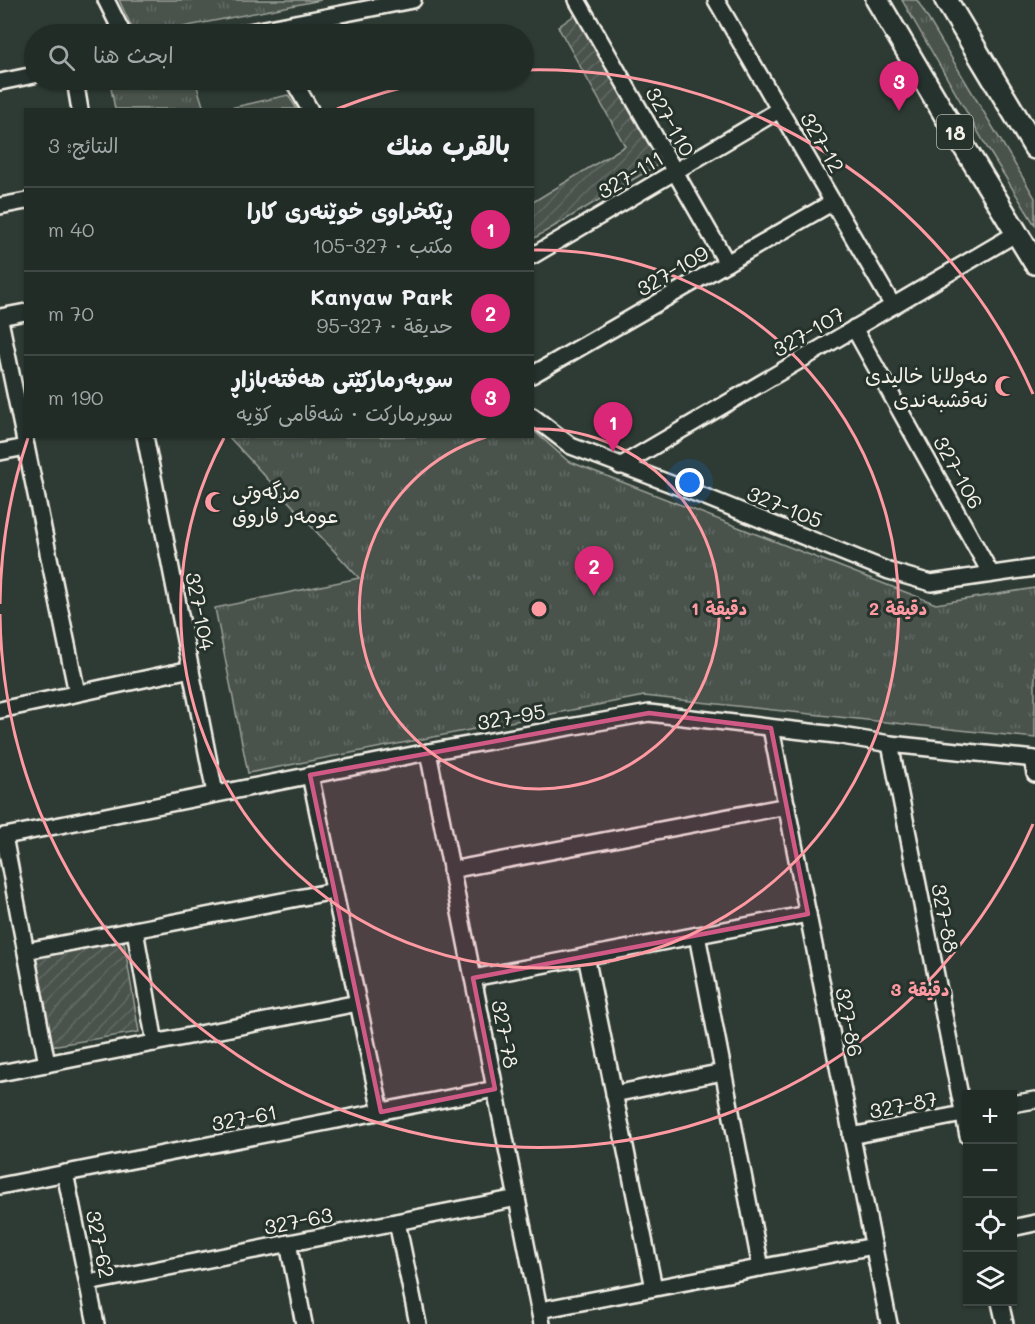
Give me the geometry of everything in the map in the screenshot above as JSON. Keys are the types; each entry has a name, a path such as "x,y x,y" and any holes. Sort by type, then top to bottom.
{"highway":[{"name":"18","path":"877,0 1035,263"},
{"path":"946,0 1035,148"}],"street":[{"path":"106,0 118,24"},
{"path":"303,24 413,0"},
{"name":"327-110","path":"578,0 728,263"},
{"name":"327-12","path":"716,0 893,306"},
{"path":"0,82 24,77"},
{"path":"77,90 80,108"},
{"path":"299,90 309,108"},
{"name":"327-111","path":"534,255 779,110"},
{"path":"0,206 24,201"},
{"name":"327-109","path":"534,374 833,202"},
{"name":"327-107","path":"620,466 1017,233"},
{"path":"24,312 0,318 24,437"},
{"name":"327-106","path":"854,328 992,574"},
{"name":"327-105","path":"534,418 571,446 889,571 931,583 1035,568"},
{"path":"24,438 77,693"},
{"name":"327-104","path":"145,438 215,793"},
{"path":"0,452 26,447"},
{"path":"0,710 191,669"},
{"name":"327-95","path":"2,836 428,752 649,713 1034,764"},
{"name":"327-86","path":"771,728 889,1324"},
{"name":"327-88","path":"890,744 963,1104"},
{"name":"327-78","path":"428,752 541,1317"},
{"path":"310,775 381,1112"},
{"path":"451,870 787,806"},
{"path":"2,836 47,1064"},
{"path":"26,951 334,891"},
{"path":"473,978 808,914"},
{"path":"135,930 155,1043"},
{"path":"697,935 761,1268"},
{"path":"586,956 654,1288"},
{"path":"0,1073 358,1003"},
{"path":"614,1094 723,1072"},
{"name":"327-61","path":"0,1186 495,1089"},
{"path":"1017,1103 1035,1100"},
{"name":"327-87","path":"851,1136 963,1114"},
{"name":"327-62","path":"65,1173 96,1324"},
{"name":"327-63","path":"88,1283 517,1198"},
{"path":"397,1222 418,1324"},
{"path":"1017,1227 1035,1223"},
{"path":"288,1244 304,1324"},
{"path":"541,1317 654,1288 874,1246"},
{"path":"1001,1306 1005,1324"}],"highlighted area":[{"path":"649,713 771,728 808,914 473,978 495,1089 381,1112 310,775"}],"green space":[{"path":"119,0 321,0 198,24 130,24"},
{"path":"902,0 917,0 1035,198 1035,225 988,149"},
{"path":"576,14 661,163 534,238 534,201 625,146 558,27"},
{"path":"111,90 198,90 204,108 115,108"},
{"path":"288,95 296,108 230,108"},
{"path":"534,431 568,461 936,604 1035,588 1035,738 644,696 248,773 215,608 359,578 230,438 534,438"},
{"path":"124,942 139,1032 45,1047 31,957"}],"place":[{"name":"سوپەرمارکێتی هەفتەبازاڕ","path":"899,111"},
{"name":"مەولانا خالیدی نەقشبەندی","path":"1005,386"},
{"name":"ڕێكخراوی خوێنەری كارا","path":"613,452"},
{"name":"مزگەوتی عومەر فاروق","path":"215,502"},
{"name":"Kanyaw Park","path":"594,596"}]}
